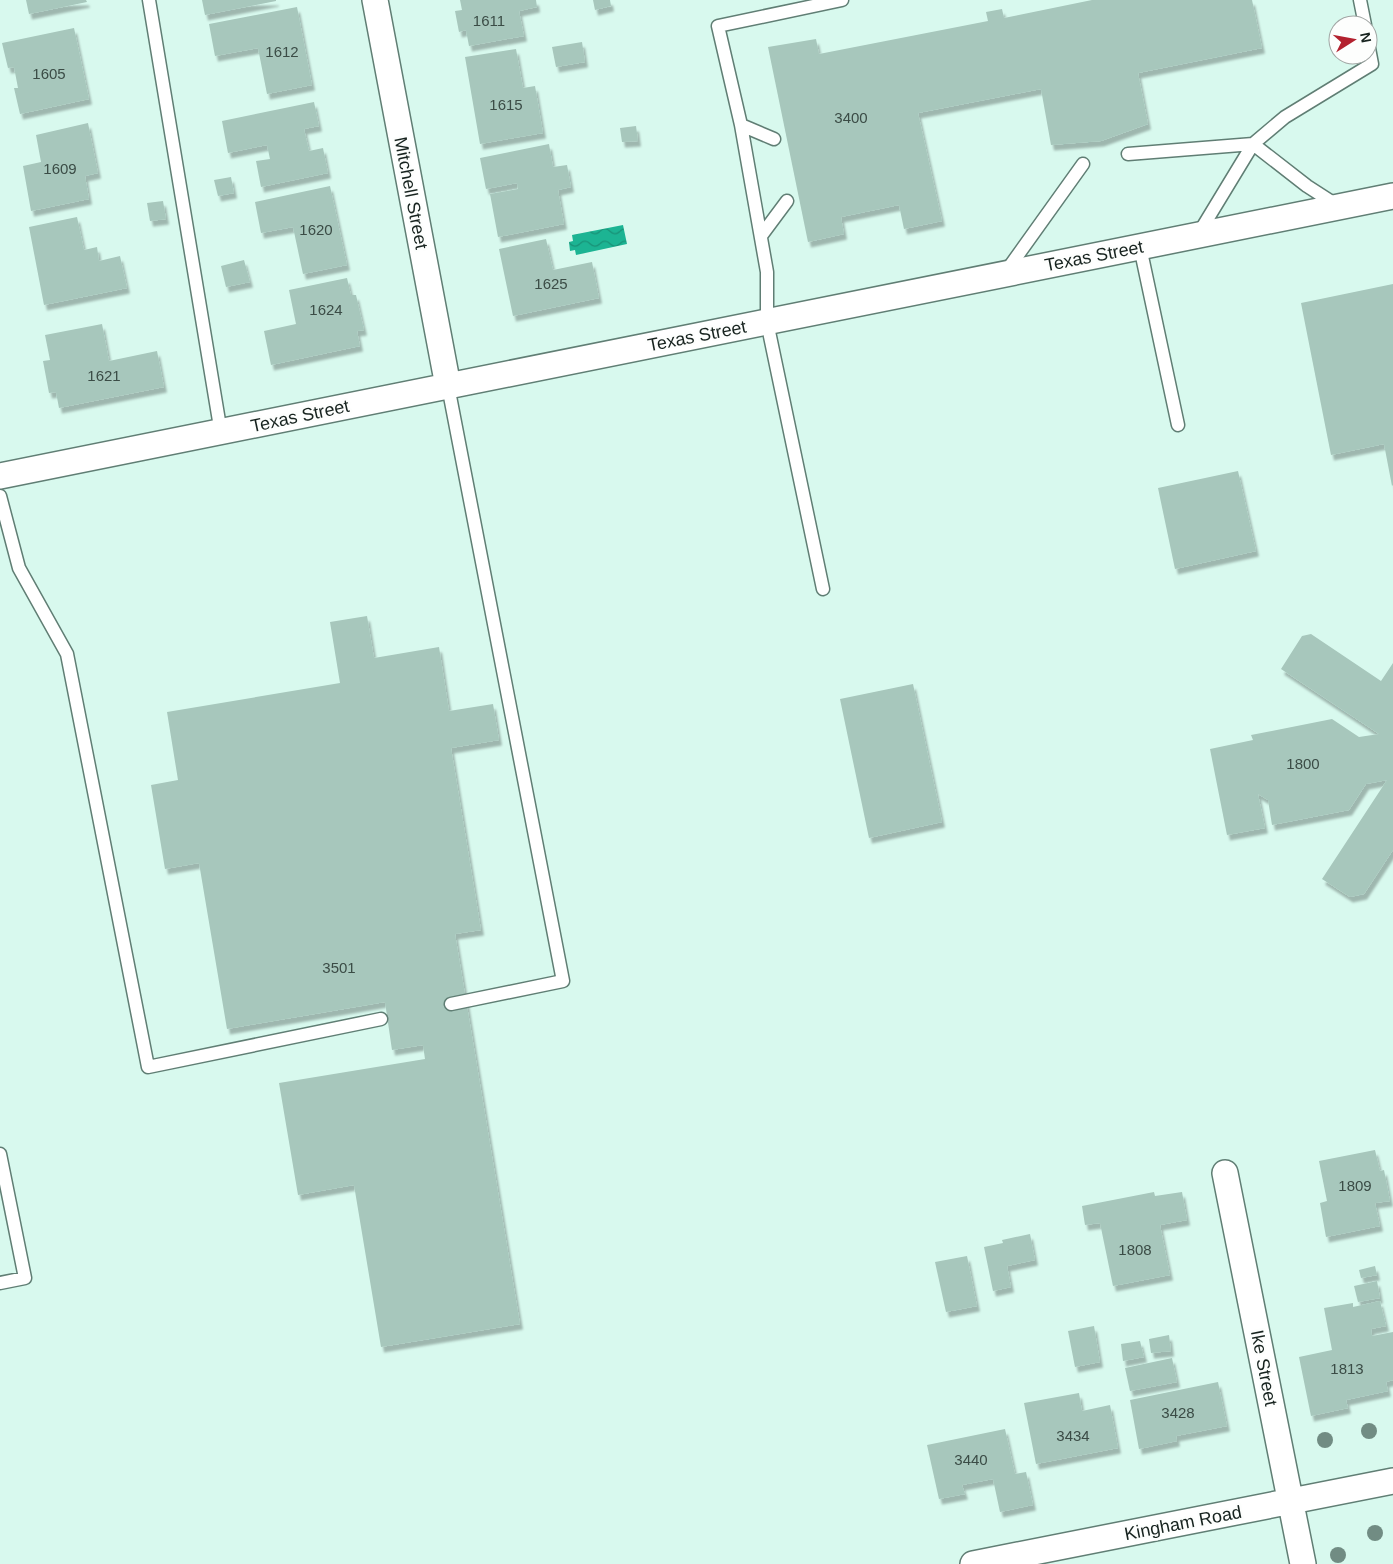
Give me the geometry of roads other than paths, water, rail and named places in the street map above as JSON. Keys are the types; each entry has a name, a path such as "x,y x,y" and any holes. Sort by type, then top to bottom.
{"street":[{"name":"Mitchell Street","path":"375,0 448,386"},
{"name":"Texas Street","path":"0,476 1393,196"},
{"name":"Ike Street","path":"1225,1172 1303,1564"},
{"name":"Kingham Road","path":"973,1564 1393,1481"}],"lane":[{"path":"149,0 221,432"},
{"path":"823,589 768,322 767,272 761,236 741,125 718,26 842,0"},
{"path":"1360,0 1363,15"},
{"path":"1198,236 1253,144 1285,117 1370,65"},
{"path":"741,125 774,139"},
{"path":"1128,154 1253,144 1307,186 1340,207"},
{"path":"1004,274 1084,164"},
{"path":"761,236 787,200"},
{"path":"1140,247 1178,425"},
{"path":"448,386 563,981 451,1004"},
{"path":"0,496 19,568 66,654 148,1067 381,1019"},
{"path":"0,1154 25,1278 0,1283"}],"water":[{"path":"623,225 627,244 576,255 575,250 570,251 569,242 573,241 572,235"}]}
